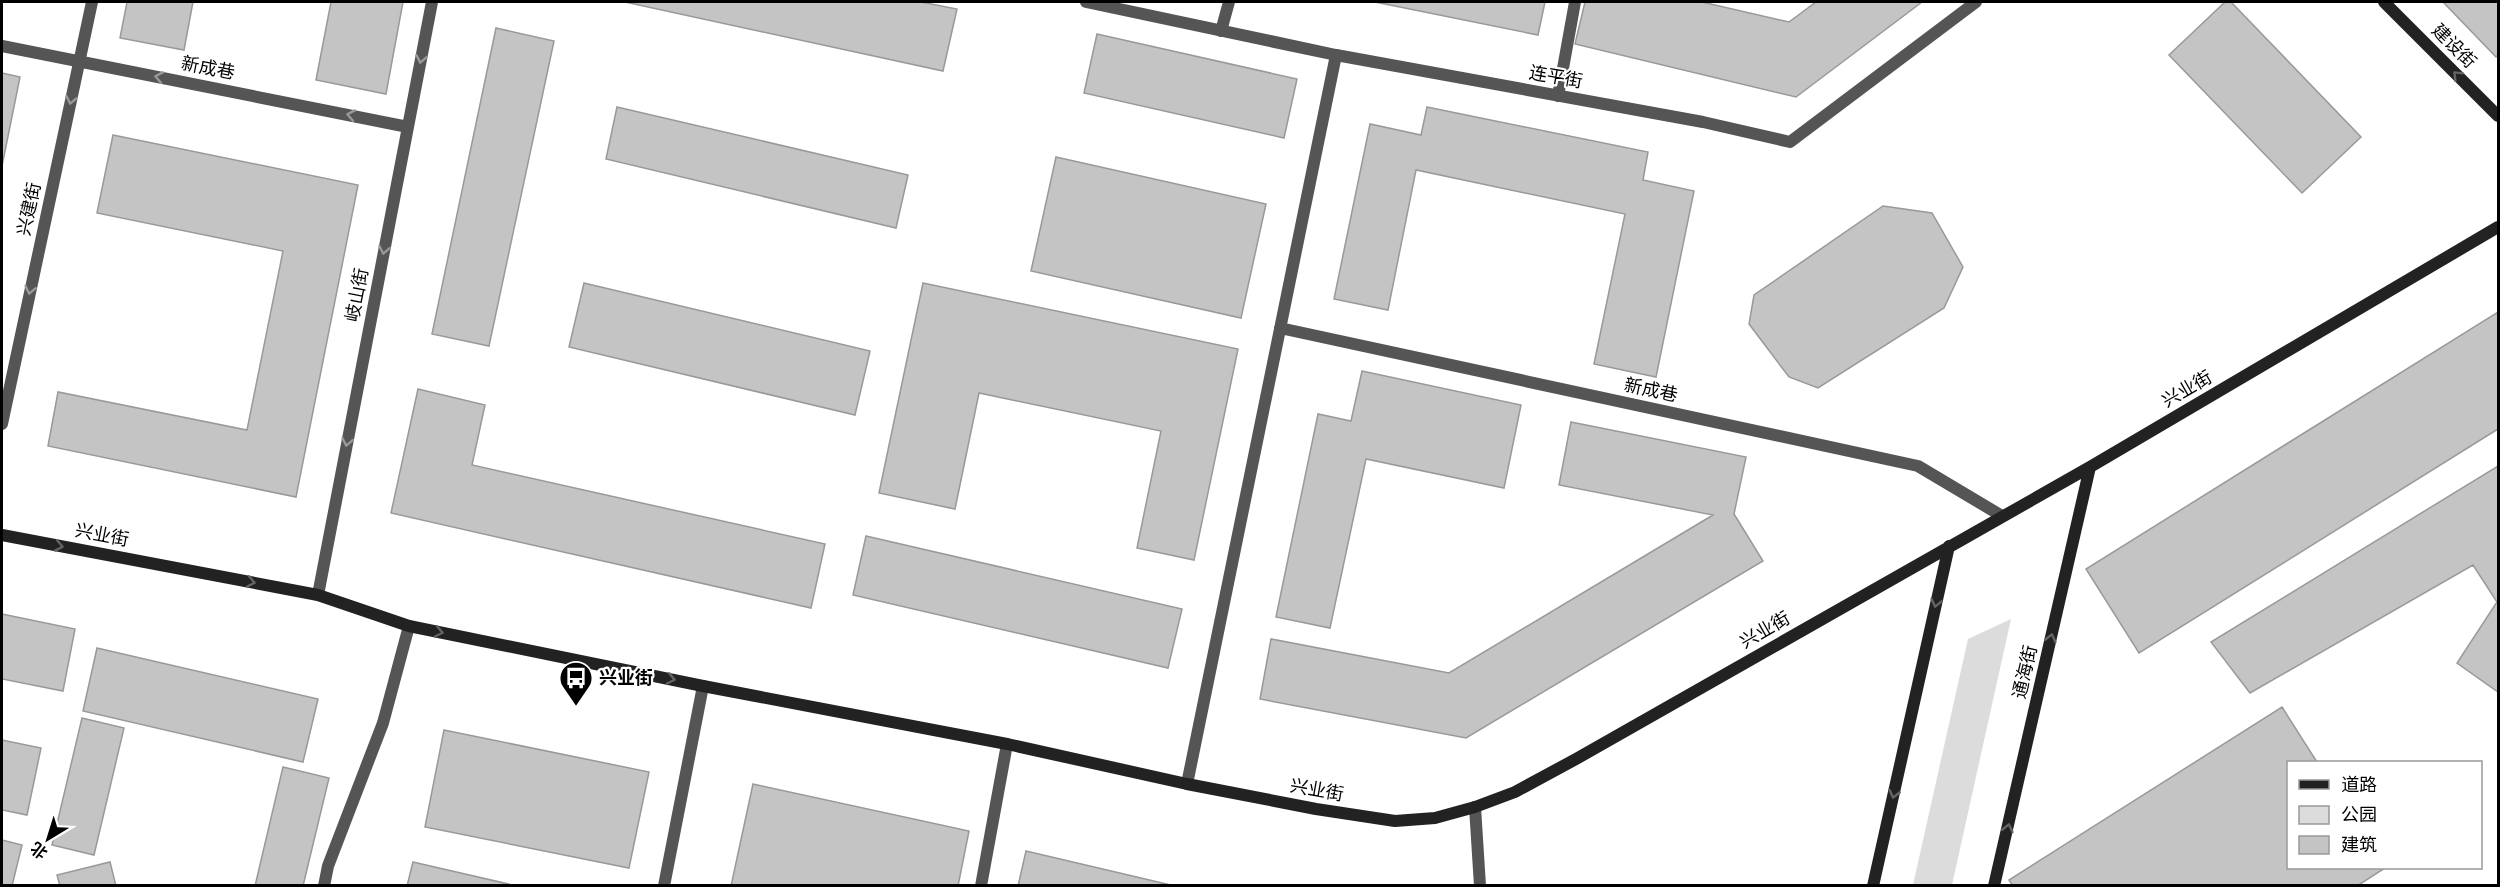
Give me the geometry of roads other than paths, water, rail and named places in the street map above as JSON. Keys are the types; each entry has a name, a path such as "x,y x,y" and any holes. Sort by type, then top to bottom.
{"main road":[{"name":"建设街","path":"2384,2 2499,116"},
{"name":"兴业街","path":"2,535 318,595 409,626 703,686 1007,744 1187,784 1316,809 1395,821 1435,818 1475,807 1515,792 2090,467 2499,226"},
{"name":"通海街","path":"1995,885 2090,467"},
{"path":"1873,885 1949,546"}],"street":[{"name":"兴建街","path":"2,424 92,2"},
{"name":"岐山街","path":"318,595 432,2"},
{"name":"连平街","path":"1086,2 1336,55 1703,122 1790,142 1976,2"},
{"path":"1221,31 1229,2"},
{"path":"1558,96 1575,2"},
{"name":"新成巷","path":"2,46 408,127"},
{"path":"1187,784 1336,55"},
{"name":"新成巷","path":"1280,328 1918,466 2002,516"},
{"path":"324,885 328,866 383,723 409,626"},
{"path":"664,885 703,686"},
{"path":"981,885 1007,744"},
{"path":"1475,807 1480,885"}],"place":[{"name":"兴业街","path":"576,707"}]}
